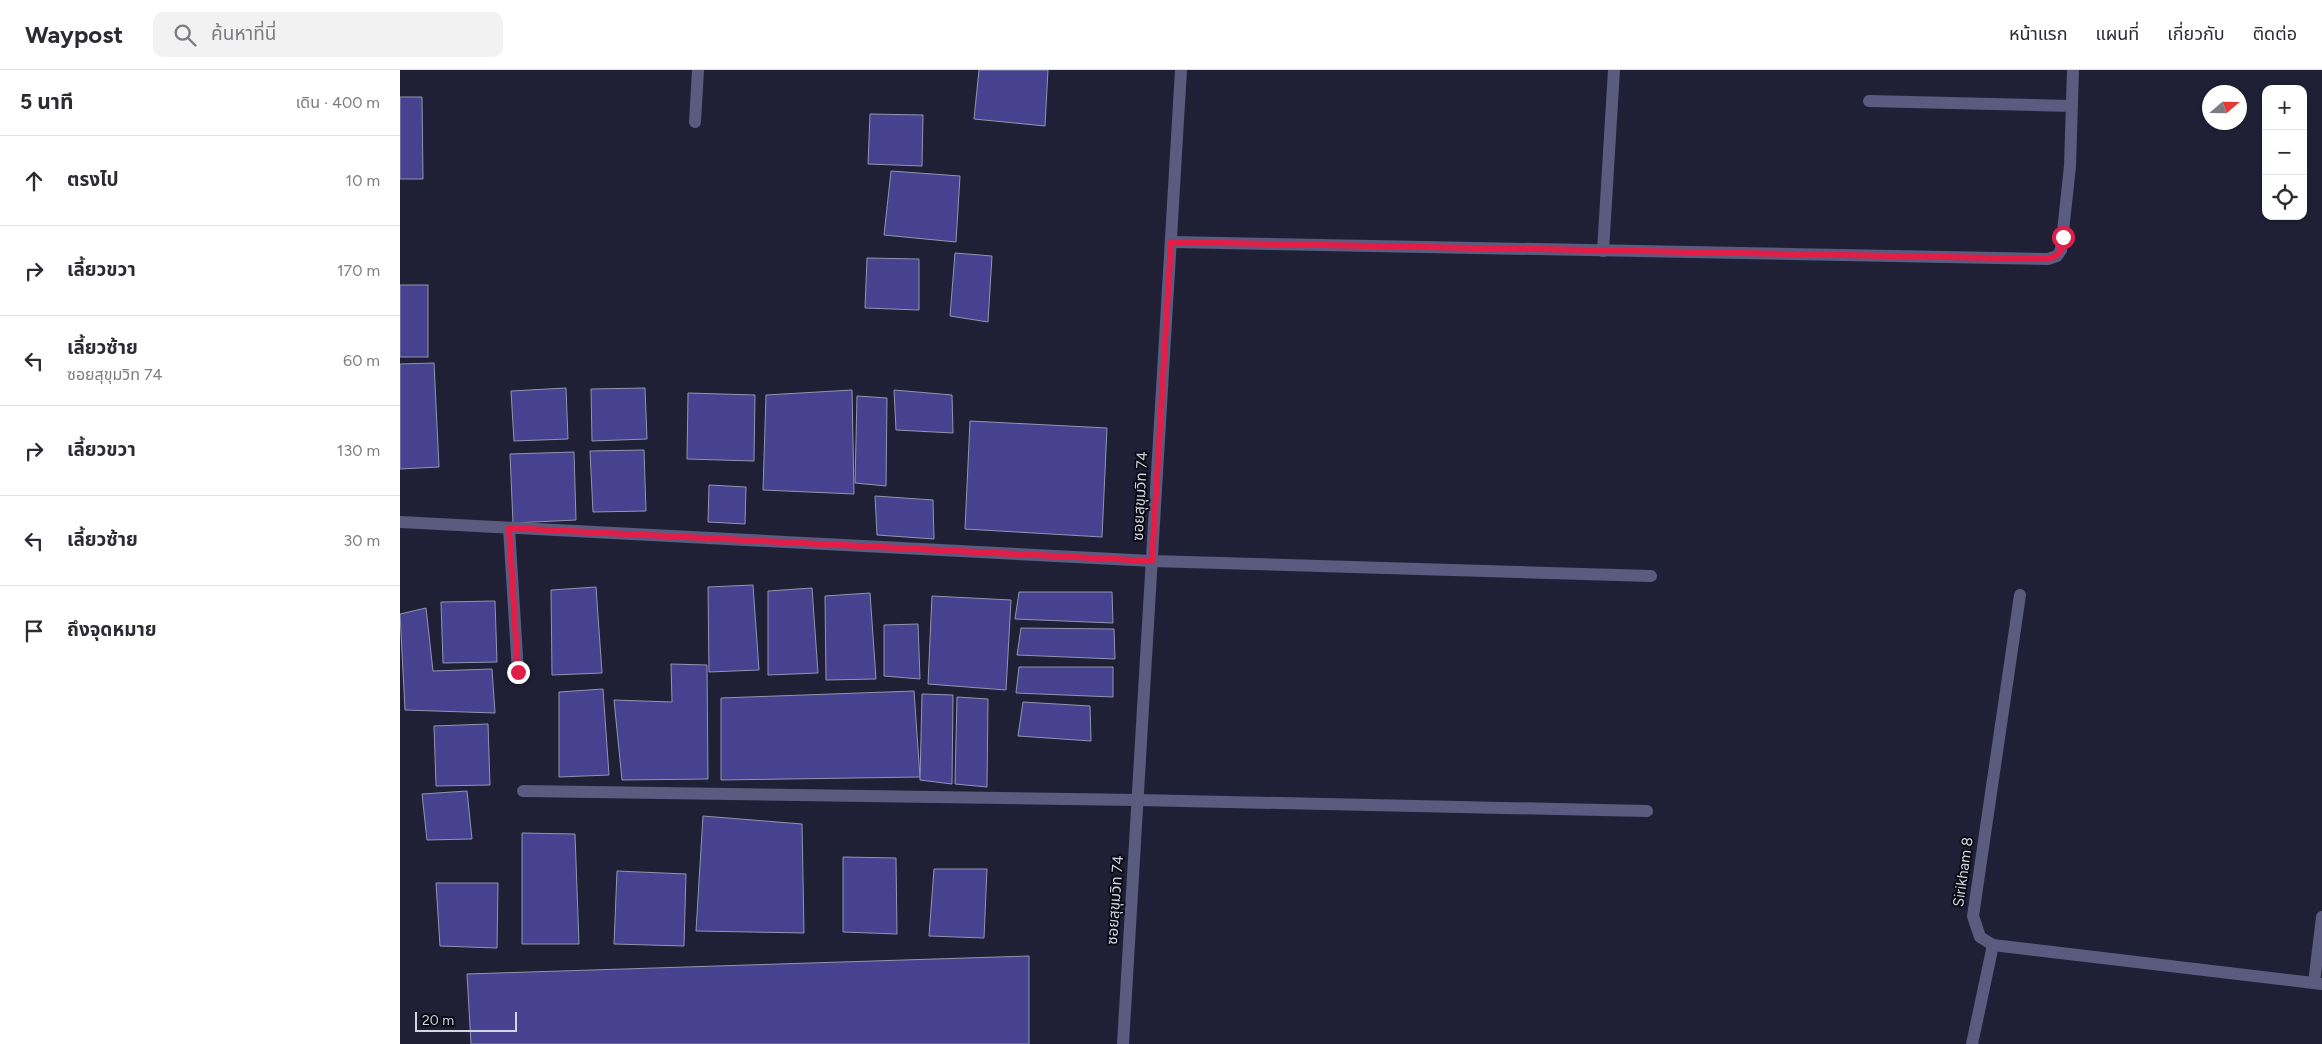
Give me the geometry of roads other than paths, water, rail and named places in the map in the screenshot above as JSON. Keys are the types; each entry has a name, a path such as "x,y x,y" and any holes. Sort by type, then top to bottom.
{"street":[{"path":"695,122 698,70"},
{"name":"ซอยสุขุมวิท 74","path":"1123,1044 1181,70"},
{"path":"1603,251 1614,70"},
{"path":"1171,242 2048,259 2057,256 2062,250 2070,166 2073,70"},
{"path":"1869,101 2072,106"},
{"path":"400,522 1152,561 1651,576"},
{"path":"509,528 518,672"},
{"name":"Sirikham 8","path":"1993,945 1980,937 1973,916 2020,595"},
{"path":"523,791 1138,800 1647,811"},
{"path":"1972,1044 1993,945 2318,983 2322,917"}]}
